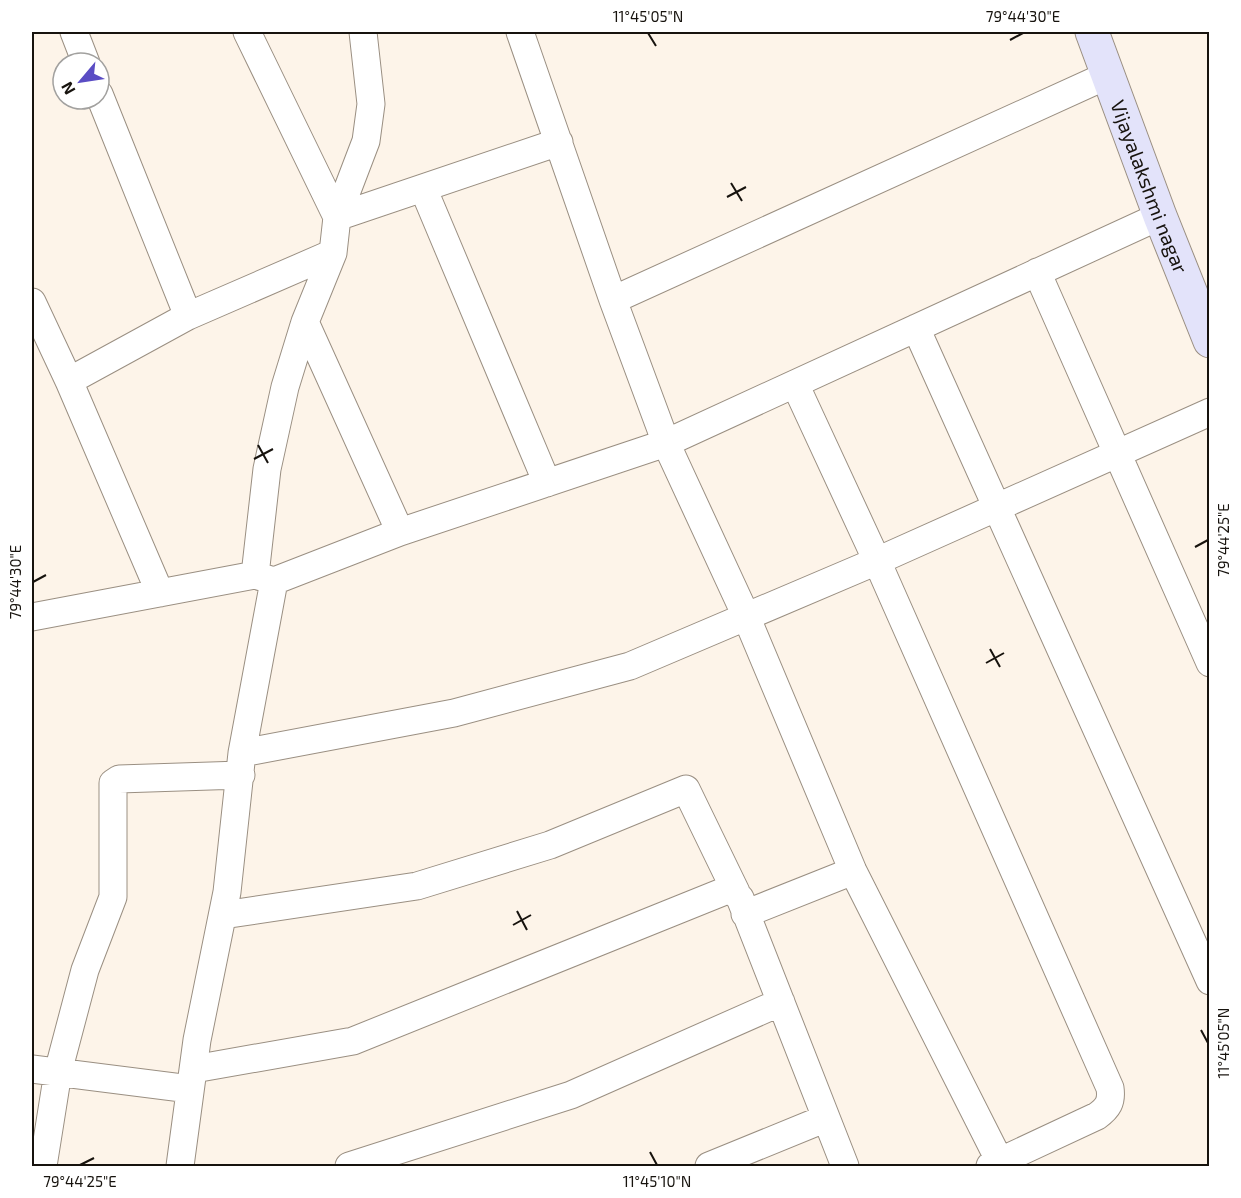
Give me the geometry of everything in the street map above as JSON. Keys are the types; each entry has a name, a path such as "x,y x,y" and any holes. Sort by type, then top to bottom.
{"street":[{"path":"74,32 81,51"},
{"path":"247,32 337,217"},
{"path":"180,1167 192,1079 223,915 242,764 264,578 267,469 285,387 305,322 333,253 337,217 366,141 370,104 363,32"},
{"path":"520,32 613,300 666,443 746,616 853,871 995,1164 1097,1116 1107,1109 1112,1099 1110,1088 877,561 795,384"},
{"name":"Vijayalakshmi nagar","path":"1092,32 1209,341"},
{"path":"613,300 1108,75"},
{"path":"106,111 188,315"},
{"path":"337,217 559,142"},
{"path":"423,188 547,483"},
{"path":"32,617 160,593 264,578 666,443 1160,216"},
{"path":"69,381 188,315 333,253"},
{"path":"1037,273 1209,663"},
{"path":"32,302 69,381 160,593"},
{"path":"305,322 400,532"},
{"path":"916,328 1209,981"},
{"path":"43,1167 58,1072 85,970 113,897 113,783 119,779 242,764 532,693 630,666 877,561 1209,412"},
{"path":"223,915 417,886 550,845 686,789 741,903 781,1002 824,1119 845,1167"},
{"path":"741,903 853,871"},
{"path":"32,1069 192,1079 353,1041 724,890 741,903"},
{"path":"349,1167 571,1095 781,1002"},
{"path":"709,1167 824,1119"}]}
